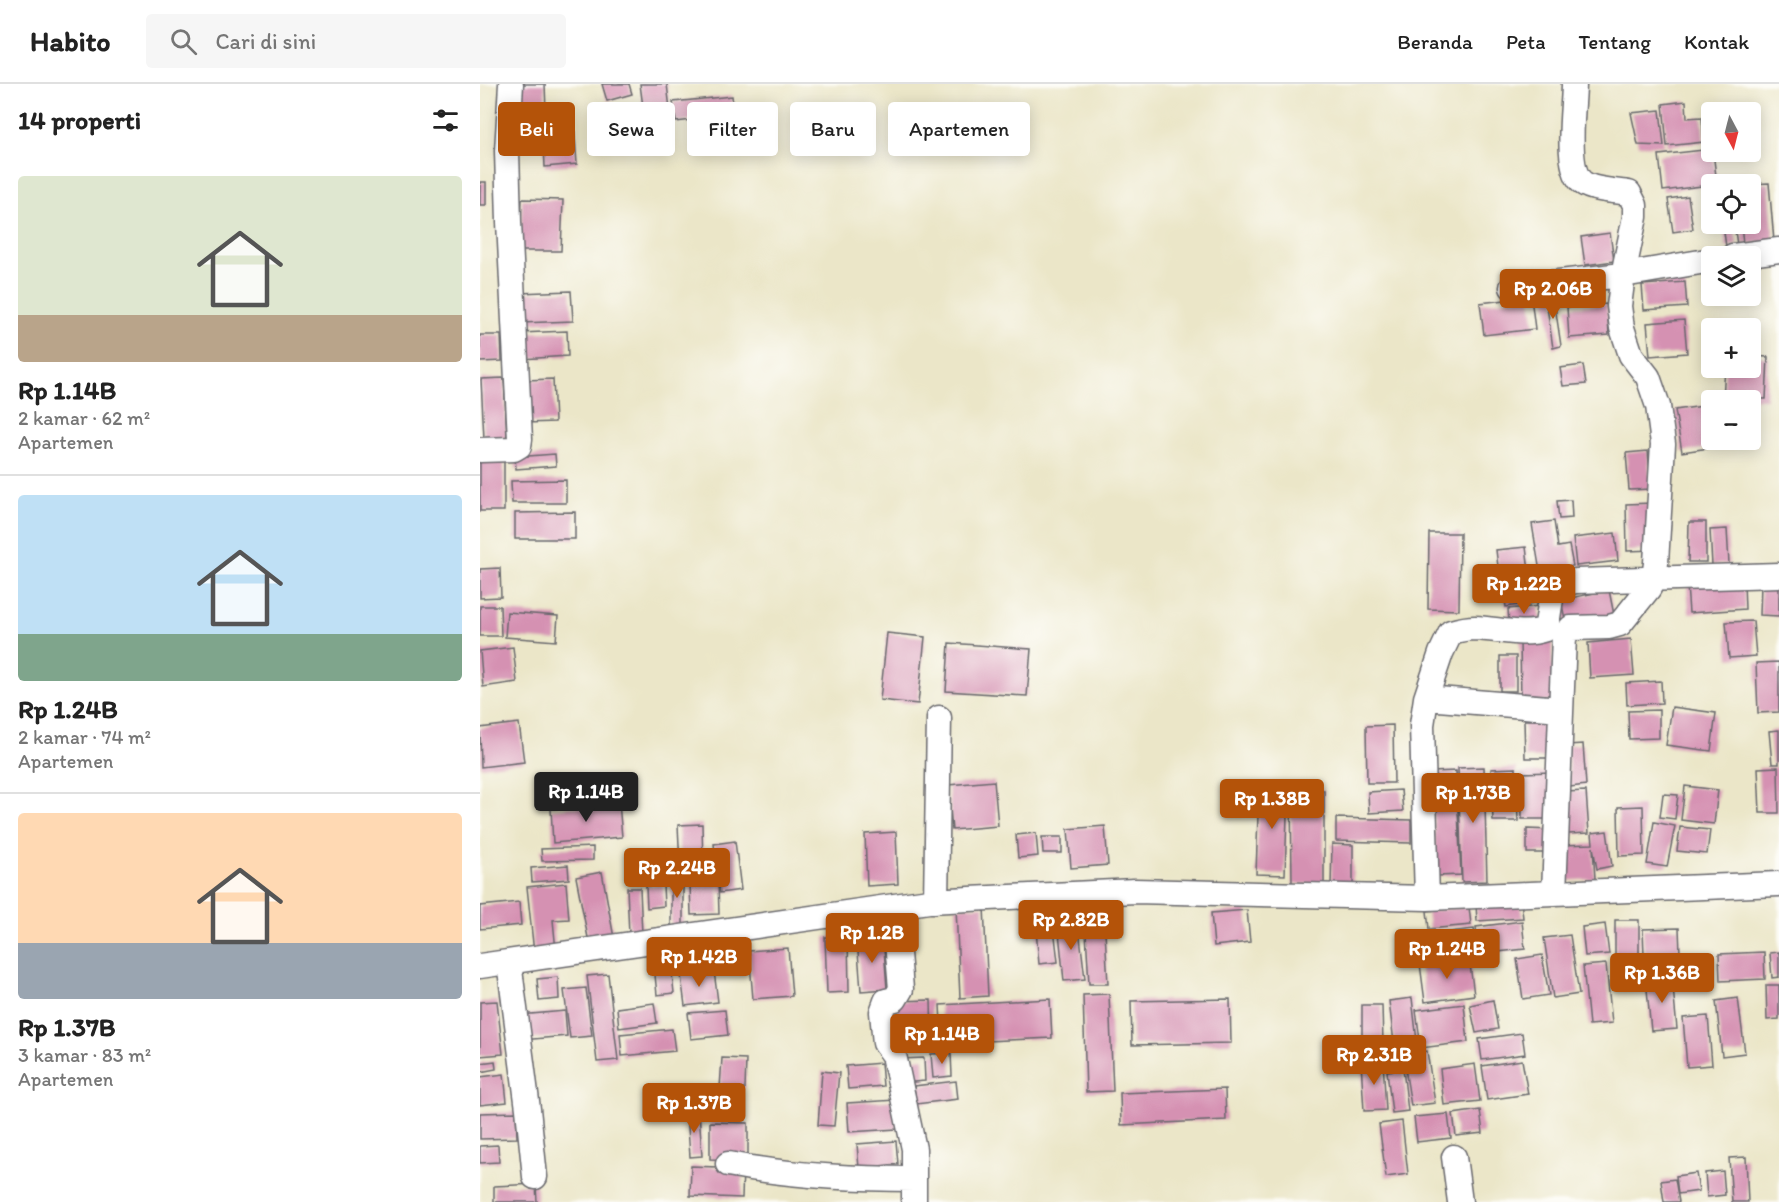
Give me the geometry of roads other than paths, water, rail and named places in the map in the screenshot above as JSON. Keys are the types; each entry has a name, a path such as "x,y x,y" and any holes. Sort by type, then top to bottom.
{"street":[{"path":"480,450 514,448 519,446 520,439 508,210 507,151 512,84"},
{"path":"1554,893 1563,649 1566,632 1571,628 1610,627 1620,624 1647,591 1654,578 1664,444 1658,406 1648,377 1631,356 1622,328 1619,306 1635,217 1635,205 1629,193 1595,188 1583,183 1576,172 1571,154 1574,84"},
{"path":"1761,252 1779,250"},
{"path":"1512,288 1623,275 1701,262"},
{"path":"1427,898 1422,725 1426,698 1441,653 1451,632 1472,628 1511,632 1536,632 1546,629 1551,610 1552,591 1556,585 1576,581 1779,575"},
{"path":"1426,698 1561,709"},
{"path":"936,901 939,718"},
{"path":"480,966 936,901 1135,891 1427,898 1779,884"},
{"path":"728,1164 914,1190 914,1149 907,1110 894,1054 885,1043 882,1012 886,1001 895,999 901,989 894,906"},
{"path":"509,962 528,1109 534,1177"},
{"path":"1454,1157 1460,1202"}]}
